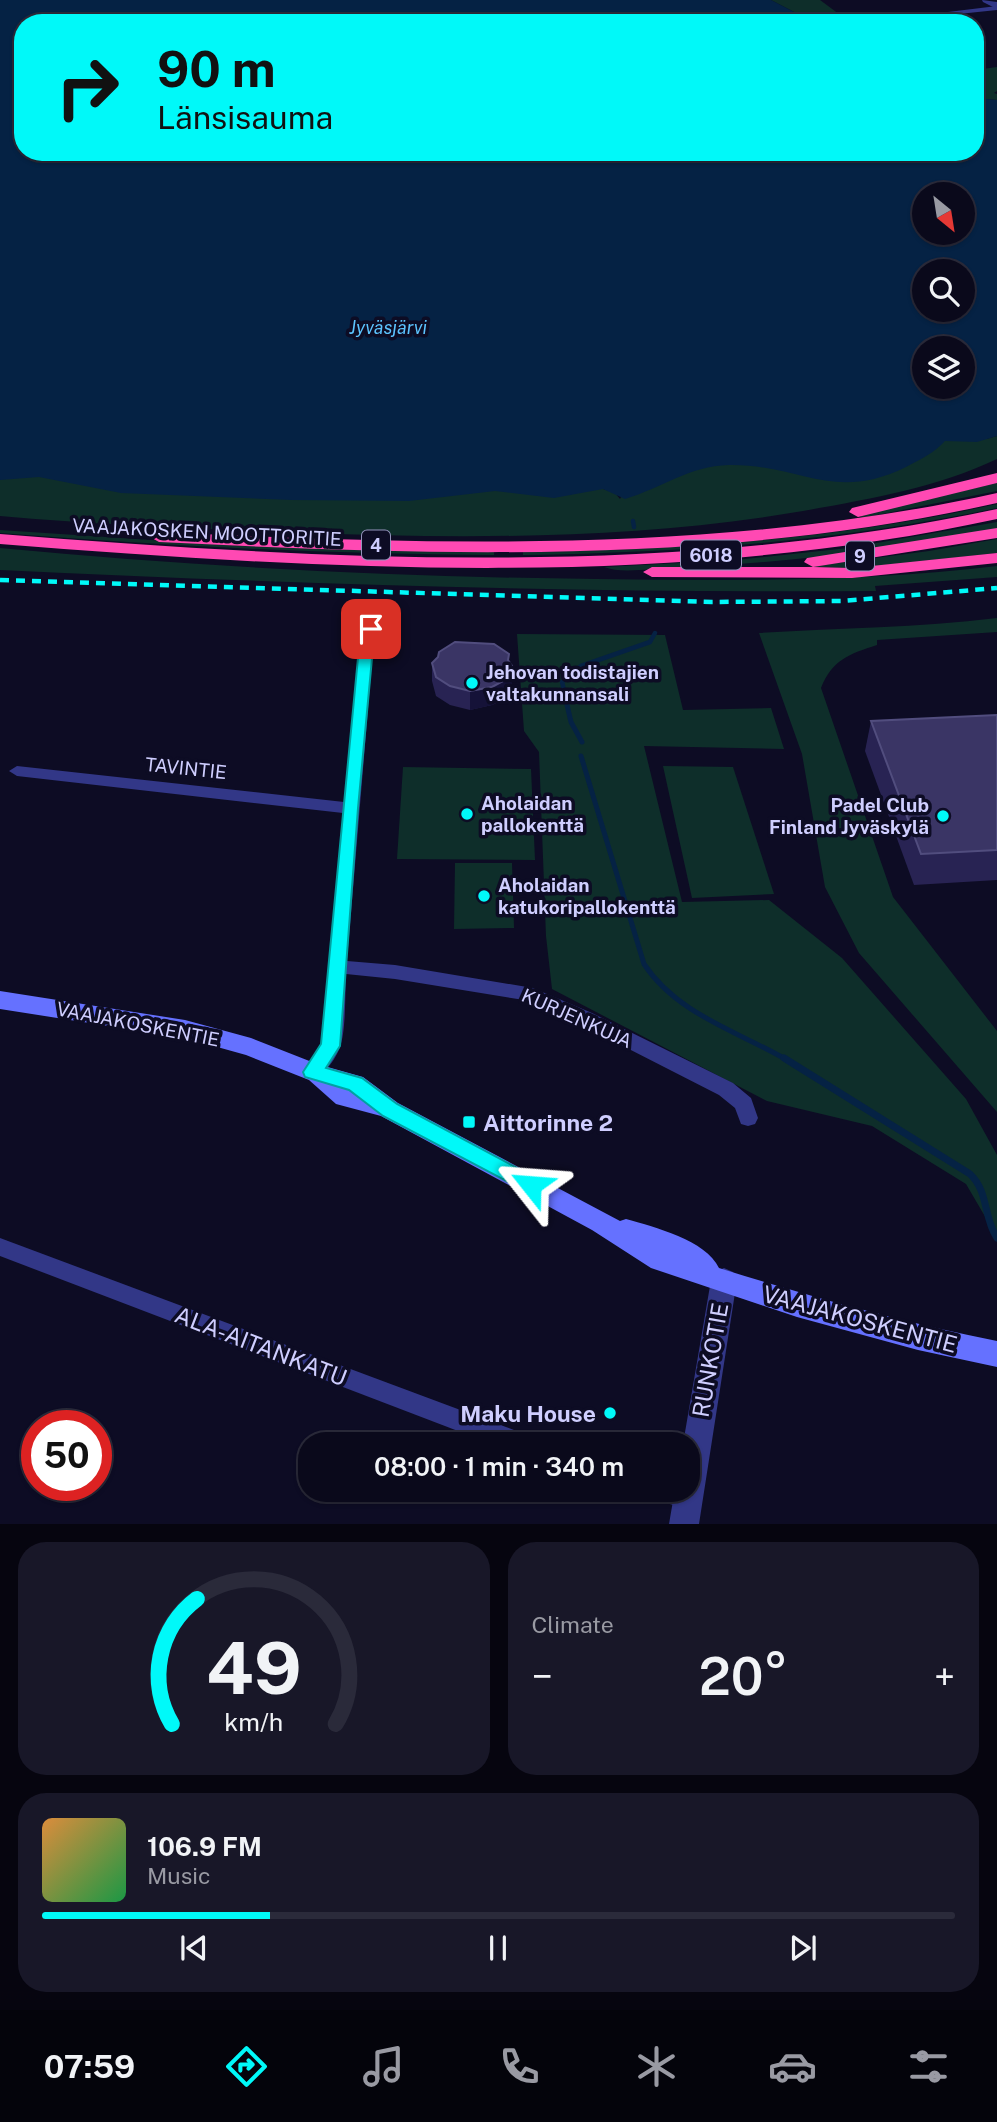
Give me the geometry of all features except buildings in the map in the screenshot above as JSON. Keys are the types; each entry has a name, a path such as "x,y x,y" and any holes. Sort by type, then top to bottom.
{"highway":[{"path":"990,480 997,470"},
{"name":"4","path":"697,540 856,512 990,480"},
{"name":"VAAJAKOSKEN MOOTTORITIE","path":"0,525 318,544 498,546 697,540 868,523 997,498"},
{"name":"VAAJAKOSKEN MOOTTORITIE","path":"0,539 160,552 422,563 606,560 736,553 874,537 997,514"},
{"name":"9","path":"748,571 887,552 997,533"},
{"name":"4","path":"422,563 607,572 864,572 997,558"}],"main road":[{"name":"VAAJAKOSKENTIE","path":"0,1000 185,1029 251,1047 312,1072 344,1097 390,1110 601,1222 660,1260 797,1305 918,1338 997,1354"}],"street":[{"path":"986,0 997,7"},
{"path":"937,14 997,7"},
{"path":"312,1072 331,1046 349,808 367,637 371,629"},
{"name":"TAVINTIE","path":"17,771 349,808"},
{"name":"KURJENKUJA","path":"339,967 395,972 527,993 585,1018 726,1089 744,1104 747,1118"},
{"name":"ALA-AITANKATU","path":"0,1247 490,1432"},
{"name":"RUNKOTIE","path":"686,1510 724,1280"}],"green space":[{"path":"771,0 820,0 839,14 798,14"},
{"path":"997,67 997,91 994,93 997,94 997,100 984,99 984,69"},
{"path":"997,329 986,439 997,436 997,459 950,478 853,502 741,520 618,532 494,536 369,535 0,516 0,415 603,489 615,493 620,499 626,487 922,399 975,399 975,336 912,336 912,345 871,335"},
{"path":"997,483 997,491 862,518 860,515"},
{"path":"997,504 997,508 938,519 820,537 702,548 523,555 523,552 642,549 820,534"},
{"path":"997,522 997,529 836,555 637,570 604,567 735,560 848,548"},
{"path":"0,530 242,546 494,552 494,555 185,545 0,533"},
{"path":"997,539 997,553 858,568 806,567 929,551"},
{"path":"0,548 223,566 447,576 747,580 897,575 997,566 997,577 875,586 876,591 657,591 328,583 0,570"},
{"path":"997,618 997,632 877,640 877,645 850,655 836,664 821,688 893,897 997,1031 997,1112 859,953 825,887 802,754 759,633 907,626"},
{"path":"517,634 665,635 683,710 771,708 784,749 644,746 682,902 769,900 842,958 966,1099 997,1155 997,1237 966,1184 872,1126 767,1101 552,989 546,936 539,752 524,731"},
{"path":"663,766 733,767 774,894 692,898"},
{"name":"Aholaidan pallokenttä","path":"403,767 531,769 535,860 397,859"},
{"name":"Aholaidan katukoripallokenttä","path":"455,863 512,863 514,928 454,929"}],"water":[{"name":"Jyväsjärvi","path":"0,0 771,0 798,14 14,14 14,161 984,161 984,99 997,100 997,436 977,442 945,441 906,467 858,482 817,479 754,466 715,466 688,473 625,499 603,489 554,498 495,491 409,501 292,500 121,493 39,477 0,480"}],"waterway":[{"path":"633,521 634,527"},
{"path":"565,694 562,682 581,666 650,642 655,633"},
{"path":"564,692 571,722 582,742"},
{"path":"581,756 644,964 673,996 691,1009 787,1060"},
{"path":"784,1058 970,1174 980,1189 997,1238"}],"railway":[{"path":"0,580 712,602 842,601 997,588"}],"place":[{"name":"Jehovan todistajien valtakunnansali","path":"472,683"},
{"name":"Aholaidan pallokenttä","path":"467,814"},
{"name":"Padel Club Finland Jyväskylä","path":"943,816"},
{"name":"Aholaidan katukoripallokenttä","path":"484,896"},
{"name":"Aittorinne 2","path":"469,1122"},
{"name":"Maku House","path":"610,1413"}],"route":[{"path":"371,629 367,637 349,808 331,1046 312,1072 355,1084 390,1110 531,1185"}]}
